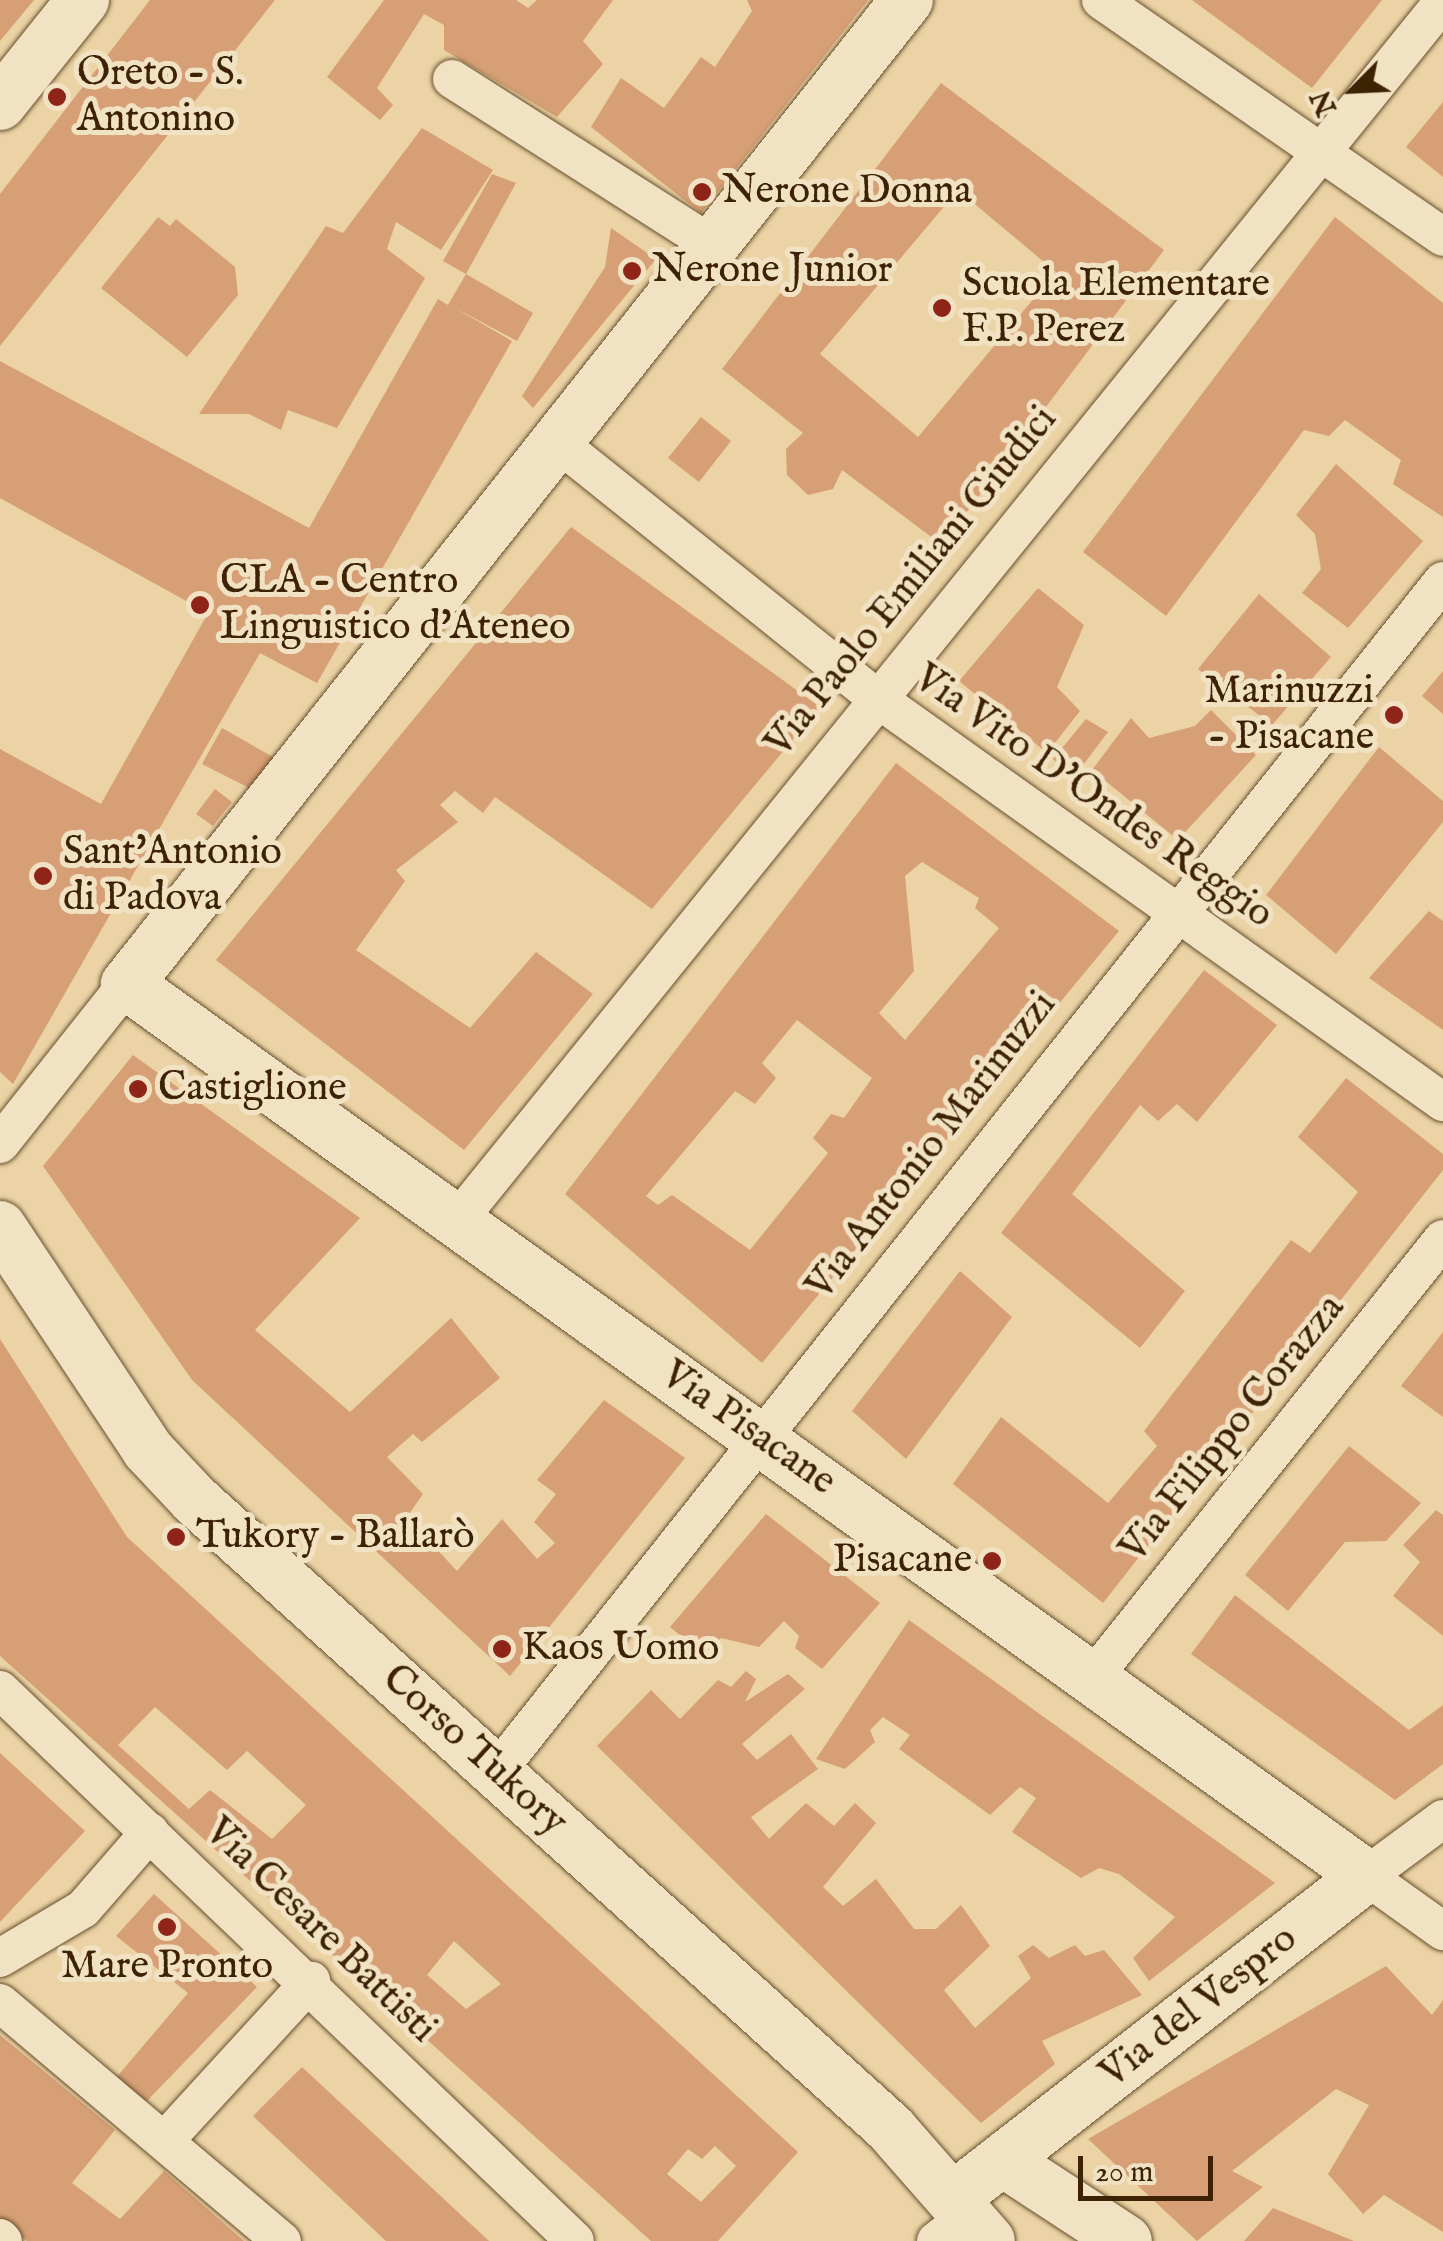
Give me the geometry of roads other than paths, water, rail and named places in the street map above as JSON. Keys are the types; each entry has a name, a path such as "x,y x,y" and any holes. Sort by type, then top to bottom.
{"street":[{"path":"0,104 83,0"},
{"path":"0,1144 908,0"},
{"path":"1101,0 1326,149 1443,237"},
{"name":"Via Paolo Emiliani Giudici","path":"456,1222 875,697 1443,2"},
{"path":"452,79 713,245"},
{"name":"Via Vito D'Ondes Reggio","path":"557,442 875,697 1443,1102"},
{"name":"Via Antonio Marinuzzi","path":"497,1771 1175,910 1443,581"},
{"name":"Via Pisacane","path":"127,984 1094,1676 1366,1876"},
{"name":"Corso Tukory","path":"0,1227 148,1450 497,1771 962,2223"},
{"name":"Via Filippo Corazza","path":"1094,1676 1443,1238"},
{"name":"Via Cesare Battisti","path":"0,1690 311,1981 575,2241"},
{"name":"Via del Vespro","path":"962,2223 1002,2160 1443,1819"},
{"path":"0,1958 82,1909 150,1832"},
{"path":"1366,1876 1443,1931"},
{"path":"168,2136 311,1981"},
{"path":"0,2003 168,2136 282,2241"},
{"path":"1002,2160 1126,2241"}],"place":[{"name":"Oreto - S. Antonino","path":"57,97"},
{"name":"Nerone Donna","path":"702,192"},
{"name":"Nerone Junior","path":"632,271"},
{"name":"Scuola Elementare F.P. Perez","path":"942,308"},
{"name":"CLA - Centro Linguistico d'Ateneo","path":"200,605"},
{"name":"Marinuzzi - Pisacane","path":"1394,715"},
{"name":"Sant'Antonio di Padova","path":"43,876"},
{"name":"Castiglione","path":"138,1089"},
{"name":"Tukory - Ballarò","path":"176,1537"},
{"name":"Pisacane","path":"992,1561"},
{"name":"Kaos Uomo","path":"502,1649"},
{"name":"Mare Pronto","path":"167,1927"}]}
